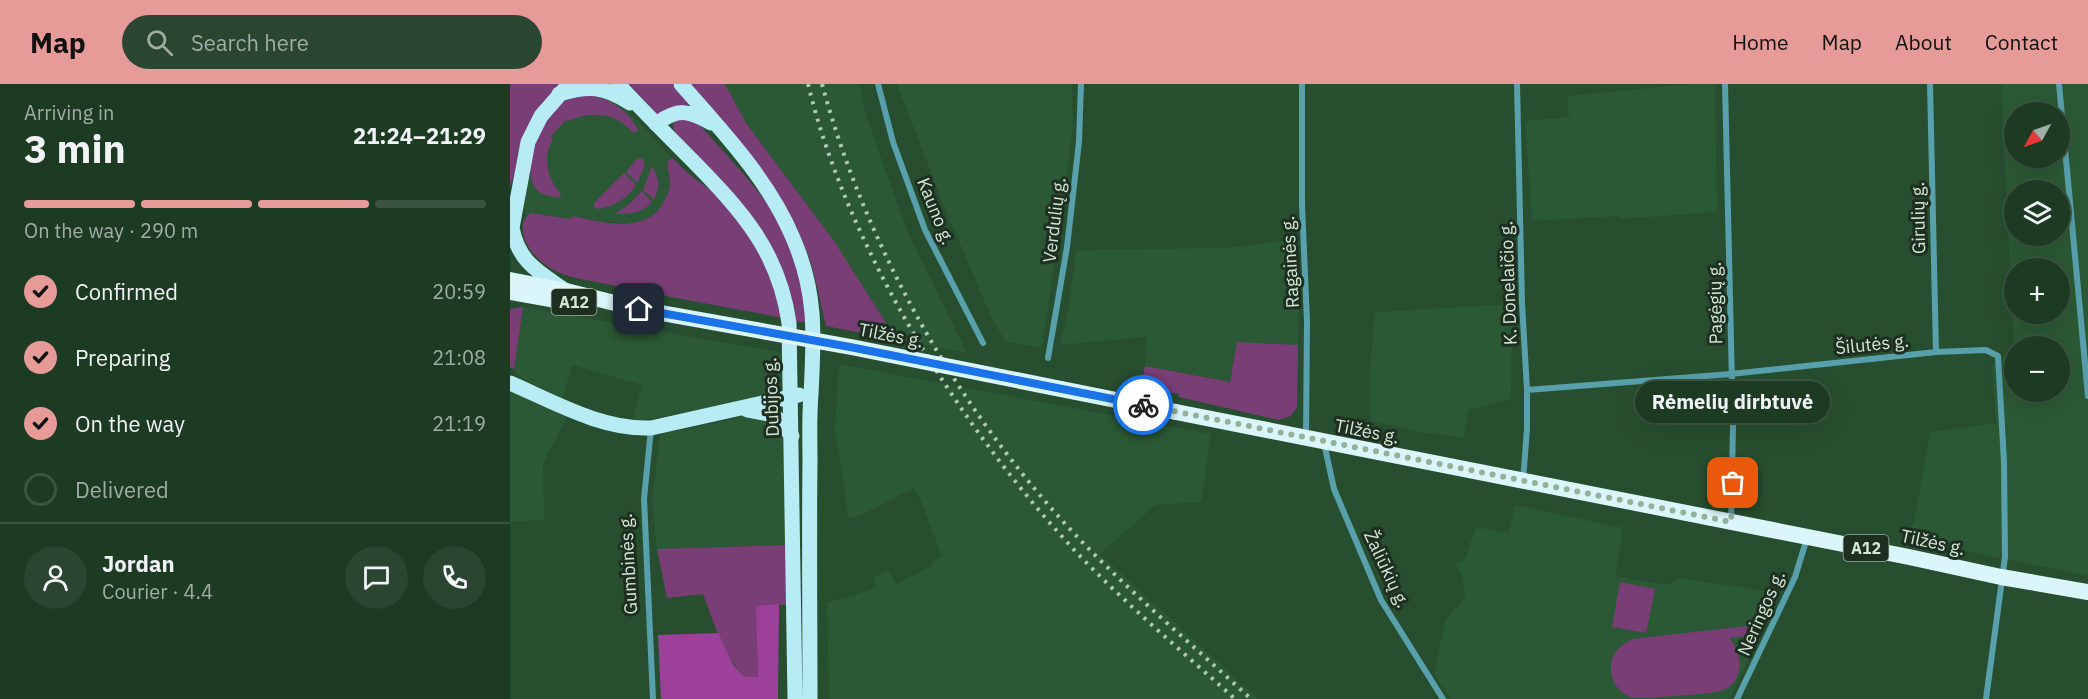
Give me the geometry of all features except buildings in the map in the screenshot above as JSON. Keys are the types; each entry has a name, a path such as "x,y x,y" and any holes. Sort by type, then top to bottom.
{"highway":[{"name":"Tilžės g.","path":"510,280 639,309 839,345 2001,577 2088,592"},
{"name":"Tilžės g.","path":"510,292 598,306 639,309"}],"main road":[{"name":"Dubijos g.","path":"618,84 731,201 752,227 775,267 784,292 789,323 795,699"},
{"name":"Dubijos g.","path":"681,84 772,198 784,217 804,266 814,322 811,394 810,699"},
{"path":"566,291 532,266 517,248 512,228 513,197 528,141 541,116 564,89 581,87 603,90 615,94 642,111"},
{"path":"656,124 669,114 687,113 697,115 716,126"},
{"path":"510,301 534,296"},
{"path":"510,383 596,419 627,428 651,428 741,409 789,396 811,394"},
{"path":"741,409 774,415 792,436"}],"street":[{"name":"Kauno g.","path":"878,84 893,142 925,230 983,343"},
{"name":"Verdulių g.","path":"1048,358 1067,247 1079,142 1081,84"},
{"name":"Ragainės g.","path":"1302,84 1302,204 1307,321 1306,439"},
{"name":"K. Donelaičio g.","path":"1517,84 1522,303 1527,390 1523,481"},
{"name":"Pagėgių g.","path":"1725,84 1733,481 1731,522"},
{"name":"Girulių g.","path":"1930,84 1936,352"},
{"path":"2059,84 2088,396"},
{"name":"Šilutės g.","path":"1527,390 1731,374 1936,352 1986,350 1998,356 2005,504 2005,557 2001,577"},
{"name":"Gumbinės g.","path":"651,428 644,499 654,699"},
{"name":"Žaliūkių g.","path":"1324,442 1334,489 1381,600 1443,699"},
{"name":"Neringos g.","path":"1737,699 1795,577 1808,537"},
{"path":"1986,699 2001,577"}],"shaded area":[{"path":"510,84 562,84 542,104 527,127 510,186"},
{"path":"629,84 673,84 692,105 681,105 659,116"},
{"path":"691,84 725,84 746,123 834,241 897,340 826,326 811,263 789,213 744,146"},
{"path":"725,84 859,84 866,116 909,235 967,353 897,340 834,241 746,123"},
{"path":"897,84 1072,84 1073,129 1042,348 1006,342 992,319 943,204"},
{"path":"1691,84 1715,84 1717,212 1619,219 1618,216 1532,221 1525,121 1569,117 1567,96"},
{"path":"2001,84 2088,84 2088,576 1907,539 1915,518 1930,432 1996,423 1992,365 2004,358 2004,402 2070,402 2070,336 2013,336 2013,324 2070,324 2070,258 2009,258 2009,246 2070,246 2070,180 2006,180 2005,168 2070,168 2070,102 2004,102 2004,146"},
{"path":"586,92 617,102 672,158 667,162 670,188 662,206 652,218 632,223 601,222 573,216 570,219 531,213 525,216 527,162 557,102"},
{"path":"588,94 618,106 634,123 638,131 633,133 619,121 603,115 566,120 551,136 553,139 547,160 549,175 561,194 560,198 543,194 532,182 530,171 531,158 540,132 561,103"},
{"path":"688,118 699,124 738,167 773,213 796,266 807,323 795,321 789,289 781,265 757,223 742,203 674,131 673,124 677,120"},
{"path":"642,158 645,165 637,183 626,172 637,159"},
{"path":"672,158 721,198 737,217 769,270 783,318 570,276 546,265 535,256 527,244 523,226 525,218 531,213 570,219 573,216 625,224 649,218 658,210 669,191 667,162"},
{"path":"652,167 657,175 658,183 654,199 643,190"},
{"path":"624,173 636,185 632,190 615,204 598,209 594,207 594,203"},
{"path":"642,191 652,202 648,206 635,212 614,214 627,206"},
{"path":"1299,239 1298,345 1237,342 1230,382 1145,366 1146,337 1060,345 1069,308 1076,250 1225,248"},
{"path":"1512,304 1511,399 1468,410 1464,438 1420,432 1370,421 1370,372 1375,312"},
{"path":"523,307 784,353 784,374 773,391 761,397 657,418 633,420 642,385 572,365 562,399 516,375 514,369"},
{"path":"523,307 514,369 510,367 510,309"},
{"path":"1237,342 1298,345 1297,407 1291,416 1279,420 1179,397 1179,394 1141,387 1145,366 1230,382"},
{"path":"839,364 1211,434 1201,502 1155,505 1100,554 1258,699 829,699 827,603 876,588 873,577 888,571 896,584 933,565 932,561 942,557 914,488 849,519 835,429"},
{"path":"510,391 568,415 543,463 544,520 510,522"},
{"path":"749,416 773,418 785,435 787,545 657,549 652,500 660,434"},
{"path":"1515,505 1623,528 1615,576 1668,585 1680,578 1779,593 1730,699 1451,699 1434,675 1445,620 1465,599 1462,575 1455,564 1465,559 1476,527 1509,533"},
{"path":"787,545 787,605 757,606 758,677 745,677 725,649 703,594 667,598 657,549"},
{"path":"1620,582 1655,589 1646,633 1612,627"},
{"path":"779,604 778,699 661,699 658,635 718,633 734,666 745,677 758,677 756,606"},
{"path":"1747,626 1749,636 1729,638 1737,651 1740,667 1734,681 1721,691 1633,698 1620,690 1614,681 1611,671 1613,657 1621,646 1633,639"}],"railway":[{"path":"808,84 826,147 851,210 880,273 952,395 1035,506 1079,555 1136,611 1235,699"},
{"path":"822,84 842,148 866,210 894,272 926,332 962,391 1001,446 1043,499 1088,548 1251,699"}],"way so far":[{"path":"1143,405 1731,522 1733,483"}],"place":[{"name":"Rėmelių dirbtuvė","path":"1733,483"}],"route":[{"path":"639,309 850,347 1143,405"}]}
